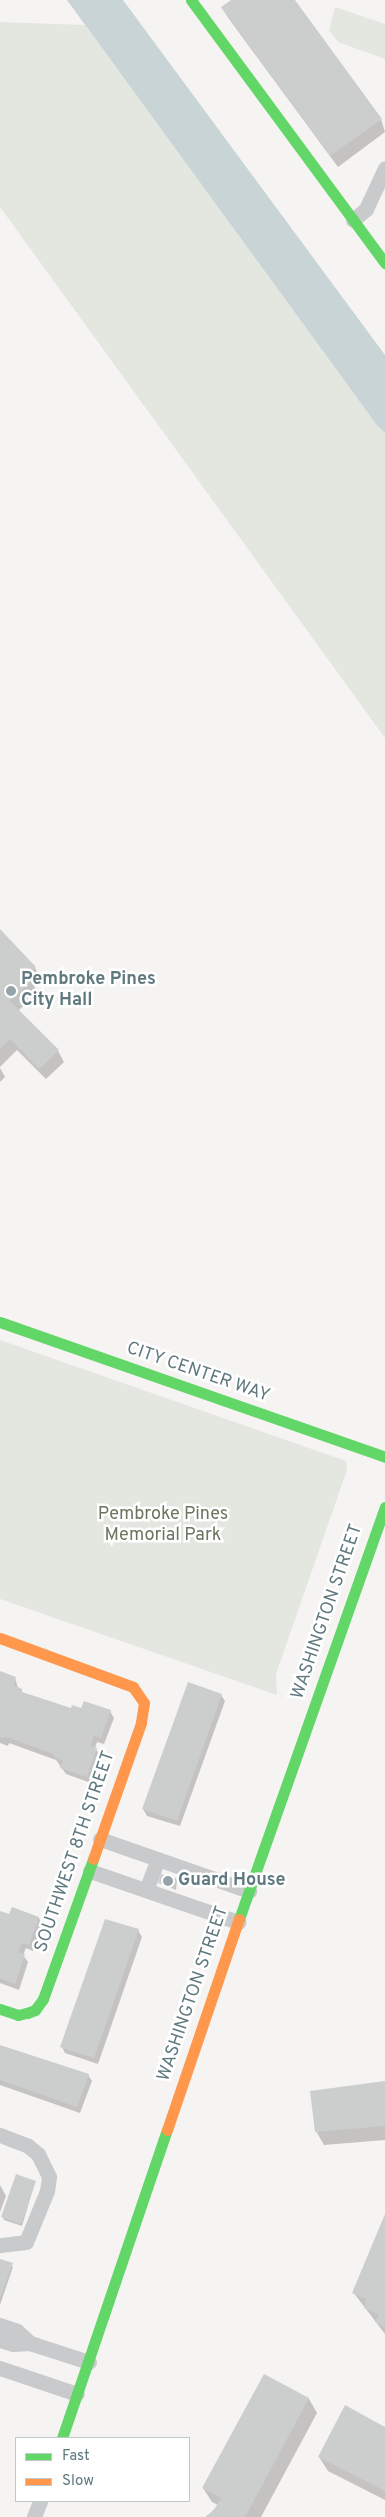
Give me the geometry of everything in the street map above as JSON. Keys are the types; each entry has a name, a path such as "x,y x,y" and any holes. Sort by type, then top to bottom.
{"street":[{"path":"191,0 385,264"},
{"path":"353,220 366,209 385,168"},
{"name":"CITY CENTER WAY","path":"0,1322 385,1457"},
{"name":"WASHINGTON STREET","path":"62,2437 238,1922 385,1507"},
{"name":"SOUTHWEST 8TH STREET","path":"0,1638 133,1687 144,1703 141,1723 46,1992 35,2010 18,2015 0,2009"},
{"path":"100,1839 249,1891"},
{"path":"146,1890 158,1859"},
{"path":"90,1870 238,1922"},
{"path":"0,2135 28,2146 38,2154 49,2177 47,2191 26,2242 0,2245"},
{"path":"0,2325 16,2331 30,2343"},
{"path":"77,2394 2,2369 6,2342 30,2343 89,2362"},
{"path":"34,2517 40,2502"}],"green space":[{"path":"335,7 385,24 385,59 338,42 329,30"},
{"path":"0,22 85,25 376,424 385,433 385,738 0,207"},
{"name":"Pembroke Pines Memorial Park","path":"0,1340 346,1461 347,1470 276,1674 277,1695 0,1599"}],"shaded area":[{"path":"67,0 123,0 385,355 385,433 376,424"}],"building":[{"path":"231,0 295,0 382,119 330,156 221,7"},
{"name":"Pembroke Pines City Hall","path":"0,929 36,967 28,975 32,980 10,1001 59,1050 39,1069 10,1039 0,1049"},
{"path":"0,1671 16,1677 14,1685 22,1689 22,1692 71,1708 72,1705 81,1708 84,1701 111,1710 101,1738 94,1736 90,1746 97,1748 87,1777 60,1768 63,1761 54,1757 54,1754 6,1737 0,1738"},
{"path":"188,1682 222,1694 177,1821 142,1809"},
{"name":"Guard House","path":"161,1874 178,1879 174,1888 158,1883"},
{"path":"12,1907 39,1917 29,1945 22,1943 18,1952 25,1954 15,1984 0,1978 0,1911 9,1914"},
{"path":"105,1919 139,1929 94,2058 60,2047"},
{"path":"0,2045 89,2074 77,2107 0,2080"},
{"path":"385,2081 385,2126 315,2132 310,2091"},
{"path":"16,2174 36,2181 21,2224 1,2217"},
{"path":"385,2214 385,2327 375,2322 379,2315 364,2308 366,2299 352,2293"},
{"path":"0,2259 13,2263 0,2298"},
{"path":"264,2374 309,2398 245,2517 205,2517 214,2510 221,2498 202,2488"},
{"path":"345,2405 385,2427 385,2491 318,2457"}],"traffic: fast":[{"path":"191,0 385,263"},
{"path":"0,1322 385,1457"},
{"path":"239,1919 385,1507"},
{"path":"0,2009 18,2015 27,2013 35,2010 43,1999 93,1859"},
{"path":"62,2437 167,2130"}],"traffic: slow":[{"path":"0,1638 133,1687 144,1703 141,1723 93,1859"},
{"path":"167,2130 239,1919"}],"place":[{"name":"Pembroke Pines City Hall","path":"11,991"},
{"name":"Guard House","path":"168,1881"}]}
